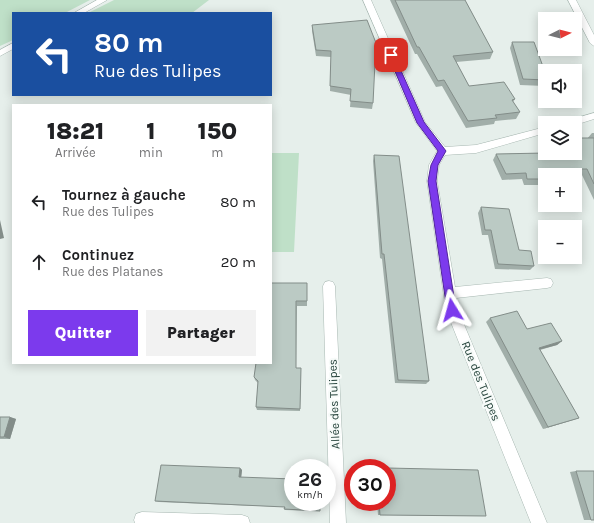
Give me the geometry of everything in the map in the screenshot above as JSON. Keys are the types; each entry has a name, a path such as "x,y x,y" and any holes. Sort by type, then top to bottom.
{"street":[{"path":"80,12 103,0"},
{"path":"367,0 421,123 442,151 476,149 538,132"},
{"path":"572,0 594,42"},
{"path":"0,53 12,47"},
{"path":"582,120 594,116"},
{"name":"Rue des Tulipes","path":"442,151 434,165 432,181 452,310 539,523"},
{"path":"449,293 547,283"},
{"name":"Allée des Tulipes","path":"329,286 338,523"},
{"path":"142,520 242,523"}],"green space":[{"path":"0,0 90,0 67,12 12,12 12,40 0,46"},
{"path":"114,0 209,0 193,12 90,12"},
{"path":"272,153 299,153 294,252 272,252"}],"building":[{"path":"395,0 465,0 493,52 453,56 469,86 504,82 515,99 512,100 520,112 495,115 497,118 468,121 444,80 438,81 419,47 417,47"},
{"path":"367,20 376,43 373,103 350,101 351,89 330,86 331,51 316,50 312,25"},
{"path":"512,42 534,42 542,64 538,64 538,80 523,79"},
{"path":"582,138 594,138 594,184 587,169 582,168 538,168 538,179 527,179 526,173 506,174 496,154 538,153 538,160 582,160"},
{"path":"374,155 399,156 429,381 398,380 384,254 382,254"},
{"path":"481,207 509,209 519,250 531,251 534,266 498,264 491,230 485,230"},
{"path":"272,283 307,283 307,301 296,301 296,368 301,368 300,409 256,407 258,381 254,377 256,364 272,364"},
{"path":"517,311 527,329 551,323 562,341 539,348 579,418 548,427 490,318"},
{"path":"0,417 10,417 4,437 0,437"},
{"path":"161,465 240,468 239,477 284,479 284,507 155,501"},
{"path":"396,468 478,470 486,516 380,515 380,511 396,511"},
{"path":"576,471 594,471 594,520 591,520"}],"route":[{"path":"391,55 421,123 442,151 434,165 432,181 452,310"}]}
